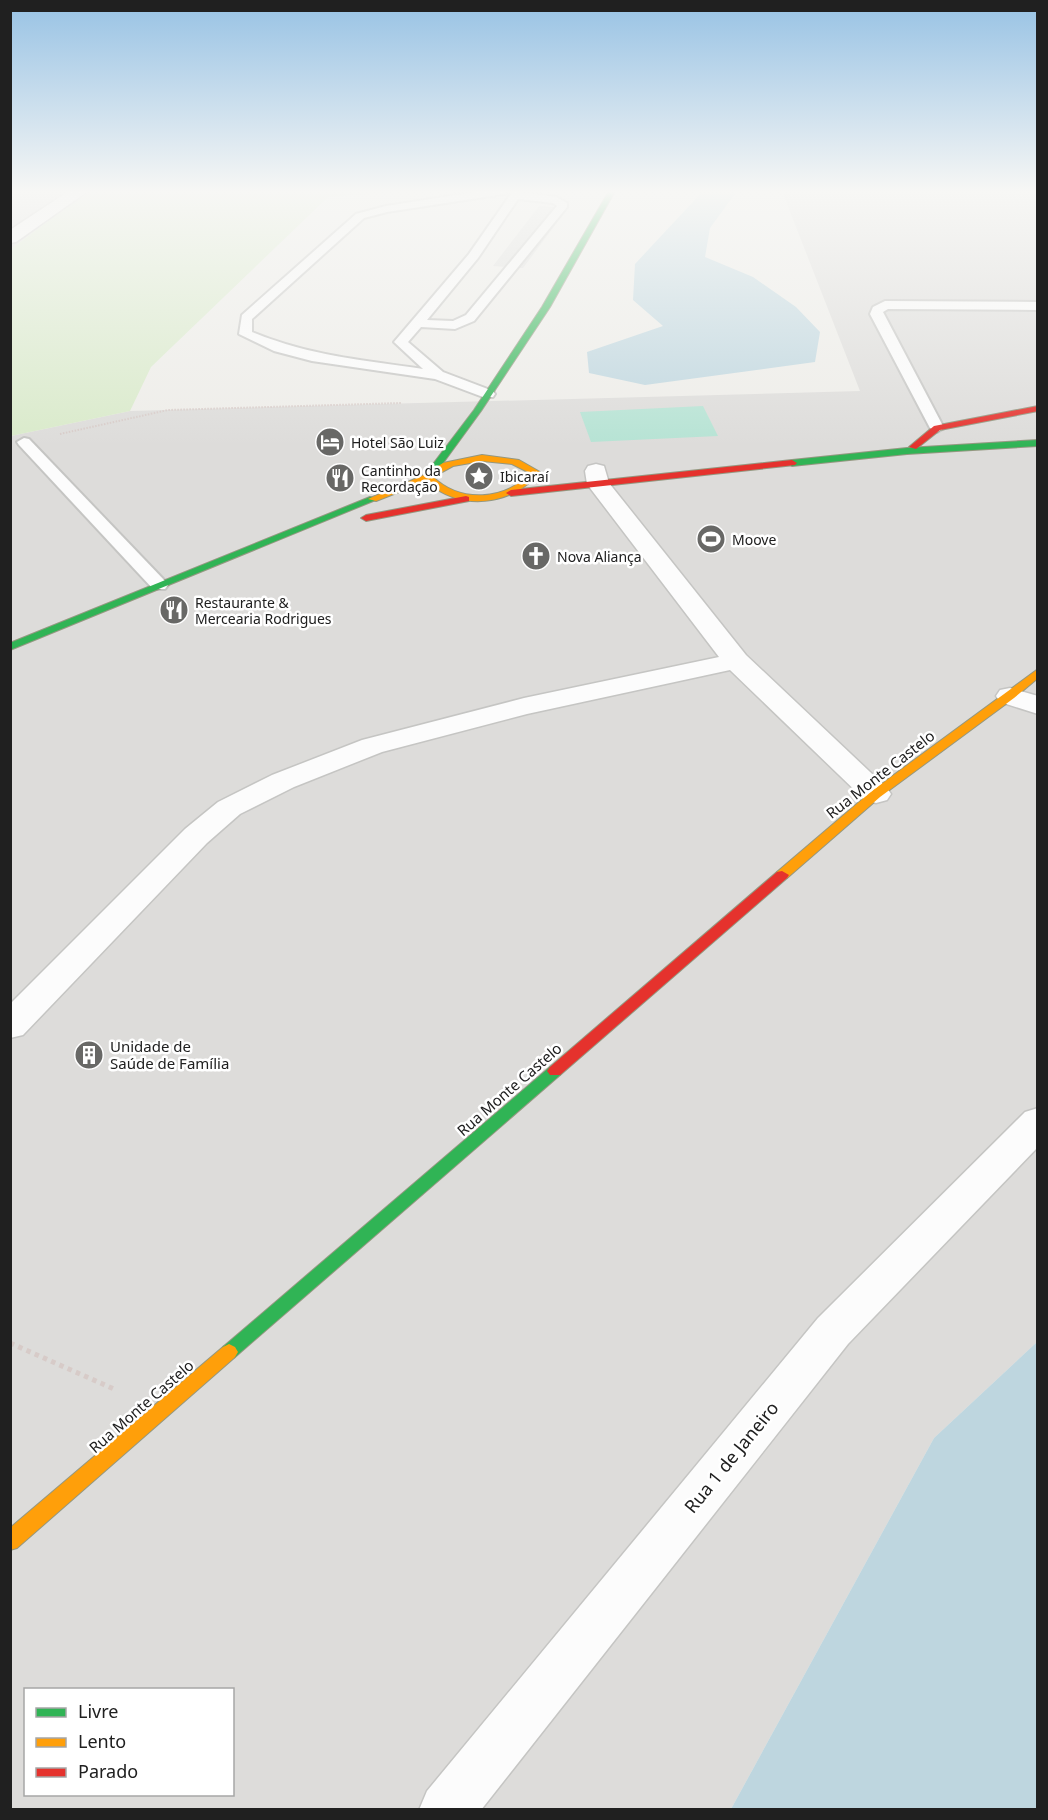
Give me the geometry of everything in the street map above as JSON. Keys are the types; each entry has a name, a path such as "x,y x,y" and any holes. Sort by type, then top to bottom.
{"main road":[{"path":"476,497 451,496 440,491 429,481 430,474 480,415 488,394 546,308 564,276"},
{"path":"907,451 937,428 1038,408"},
{"path":"296,531 593,475 660,477 907,451 1038,443"},
{"path":"501,444 519,462 535,472 534,477 522,488 507,493"},
{"path":"10,647 296,531 430,474 443,466 465,460 519,462 548,466"},
{"path":"27,655 67,622"},
{"name":"Rua Monte Castelo","path":"10,1541 876,794 1010,696 1038,672"}],"street":[{"path":"593,475 736,661 876,794"},
{"path":"10,1026 196,836 229,808 283,781 372,746 524,706 736,661"},
{"path":"1010,696 1038,706"},
{"name":"Rua 1 de Janeiro","path":"446,1809 833,1331 1038,1122"}],"lane":[{"path":"293,276 246,318 244,334 279,348 312,357 438,375 488,394"},
{"path":"438,375 401,342 457,276"},
{"path":"418,323 455,325 470,318 505,276"},
{"path":"937,428 876,314 877,310 885,305 1038,306"},
{"path":"24,442 159,585"}],"path":[{"path":"24,442 168,410 403,403"},
{"path":"10,1342 161,1411"}],"shaded area":[{"path":"815,276 1037,276 1037,1342 934,1438 731,1809 11,1810 11,436 130,411 860,391"}],"green space":[{"path":"11,276 246,276 151,367 130,411 11,436"},
{"path":"703,406 718,436 591,442 580,412"}],"water":[{"path":"634,276 750,276 796,307 820,332 815,362 645,385 589,373 587,352 663,326 633,300"},
{"path":"1037,1342 1037,1809 731,1809 934,1438"}],"traffic: fast":[{"path":"432,472 477,411 546,307 564,276"},
{"path":"792,463 907,451 1038,443"},
{"path":"10,647 373,499"},
{"path":"229,1352 555,1071"}],"traffic: slow":[{"path":"373,499 419,481 446,465 471,459 505,459 526,466 535,472 526,483 513,491 483,498 451,494 438,487 428,477"},
{"path":"782,875 876,794 1010,696 1038,672"},
{"path":"10,1541 229,1352"}],"traffic: jam":[{"path":"913,447 937,428 1038,408"},
{"path":"511,493 792,463"},
{"path":"366,518 466,499"},
{"path":"555,1071 782,875"}],"place":[{"name":"Hotel São Luiz","path":"330,442"},
{"name":"Ibicaraí","path":"479,476"},
{"name":"Cantinho da Recordação","path":"340,478"},
{"name":"Moove","path":"711,539"},
{"name":"Nova Aliança","path":"536,556"},
{"name":"Restaurante & Mercearia Rodrigues","path":"174,610"},
{"name":"Unidade de Saúde de Família","path":"89,1055"}]}
